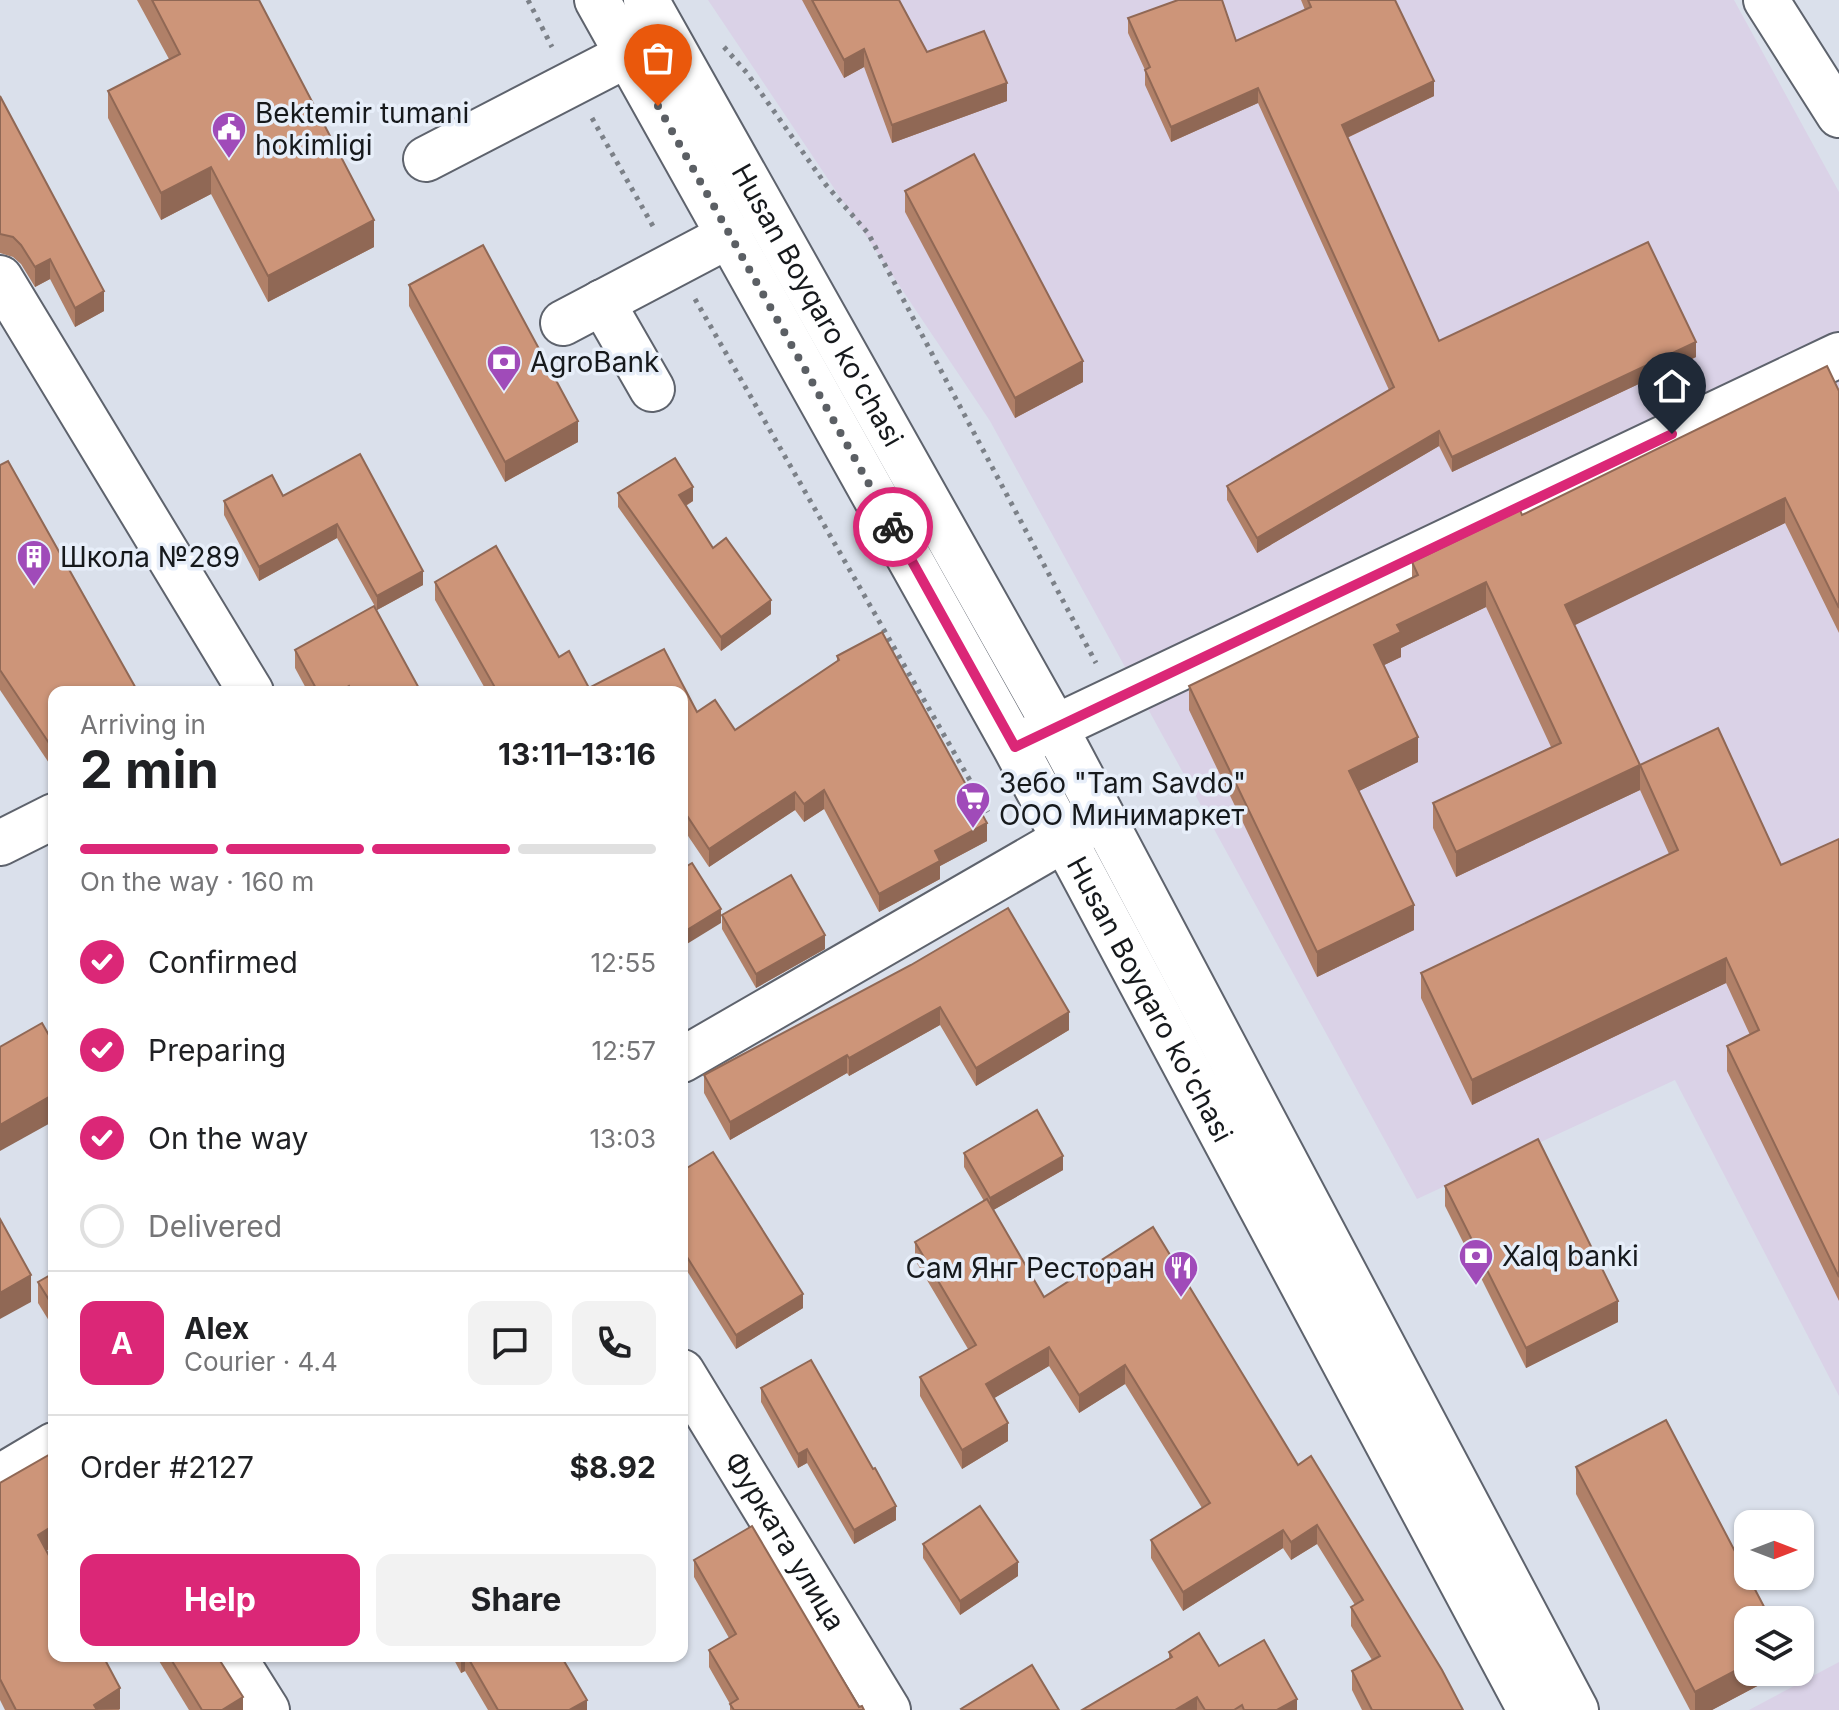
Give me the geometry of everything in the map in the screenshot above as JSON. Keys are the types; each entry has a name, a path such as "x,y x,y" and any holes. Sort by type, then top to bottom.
{"main road":[{"name":"Husan Boyqaro ko'chasi","path":"597,0 1015,747 1530,1710"},
{"name":"Husan Boyqaro ko'chasi","path":"646,0 1055,727 1576,1710"},
{"path":"1766,0 1839,115"},
{"path":"426,159 629,54"},
{"path":"563,323 730,235"},
{"path":"0,278 247,686"},
{"path":"602,302 652,389"},
{"path":"1015,747 1839,355"},
{"path":"688,1057 1103,817"},
{"path":"0,843 48,819"},
{"name":"Фурката улица","path":"688,1382 888,1710"},
{"path":"0,1477 48,1449"},
{"path":"237,1662 267,1710"}],"path":[{"path":"528,0 572,84 988,812"},
{"path":"717,39 747,73 826,185 868,233 1115,698"}],"shaded area":[{"path":"708,0 1734,0 1839,192 1839,1396 1675,1080 1417,1199 990,421"},
{"path":"1839,1662 1839,1710 1749,1710 1794,1686 1814,1686 1814,1675"}],"building":[{"name":"Bektemir tumani hokimligi","path":"152,0 259,0 374,220 268,276 211,167 161,193 108,91 180,54"},
{"path":"812,0 899,0 927,52 984,31 1007,83 892,125 864,49 844,60"},
{"path":"1178,0 1222,0 1236,41 1311,7 1308,0 1395,0 1434,81 1342,125 1439,341 1648,242 1696,342 1452,457 1439,431 1257,538 1227,486 1394,387 1258,88 1171,127 1145,70 1150,67 1128,18"},
{"path":"0,96 104,291 75,308 50,259 35,267 13,237 0,234"},
{"path":"974,154 1083,361 1015,398 905,191"},
{"name":"AgroBank","path":"483,245 578,421 505,462 409,285"},
{"path":"1827,366 1839,391 1839,608 1785,498 1565,605 1640,765 1456,852 1433,803 1561,743 1486,582 1397,625 1401,632 1374,645 1418,737 1349,771 1414,905 1317,952 1189,686 1418,575 1412,562 1520,510 1522,515"},
{"path":"360,454 423,571 377,596 337,524 259,567 224,501 272,475 283,496"},
{"path":"675,458 693,487 679,495 713,548 726,538 771,600 721,637 618,493"},
{"name":"Школа №289","path":"8,461 135,686 48,686 48,742 0,670 0,465"},
{"path":"496,546 559,657 569,651 588,686 494,686 435,582"},
{"path":"374,606 418,686 315,686 295,650"},
{"path":"882,632 987,823 935,851 940,861 879,894 824,790 804,804 795,792 709,849 688,817 688,695 697,712 715,700 735,730 839,660 837,656"},
{"path":"664,649 683,686 593,686"},
{"path":"1718,728 1781,865 1839,839 1839,1277 1727,1046 1759,1030 1726,958 1472,1080 1421,973 1678,850 1640,765"},
{"path":"692,863 721,909 688,929 688,865"},
{"path":"791,875 825,935 756,974 722,915"},
{"path":"1008,908 1069,1012 976,1068 940,1007 849,1058 847,1055 730,1122 704,1075 911,965"},
{"path":"42,1023 48,1034 48,1097 0,1125 0,1047"},
{"path":"1037,1110 1063,1156 990,1198 964,1153"},
{"path":"1538,1139 1618,1301 1526,1348 1445,1186"},
{"path":"713,1152 803,1294 736,1335 688,1259 688,1167"},
{"path":"987,1199 1044,1297 1153,1227 1298,1465 1311,1456 1442,1670 1463,1710 1372,1710 1352,1671 1380,1656 1351,1607 1363,1600 1317,1525 1291,1542 1283,1530 1183,1592 1151,1540 1210,1503 1125,1365 1079,1395 1049,1347 986,1384 1008,1423 962,1450 920,1377 976,1345 915,1242"},
{"path":"0,1219 31,1275 0,1293"},
{"path":"48,1276 48,1298 38,1282"},
{"path":"811,1360 896,1506 854,1530 807,1449 798,1454 761,1388"},
{"path":"1666,1420 1734,1550 1734,1590 1755,1590 1764,1606 1734,1606 1734,1671 1695,1692 1576,1467"},
{"path":"48,1455 48,1529 38,1535 48,1554 48,1662 106,1662 120,1688 94,1705 97,1710 16,1710 0,1679 0,1483"},
{"path":"980,1506 1018,1562 960,1601 923,1544"},
{"path":"752,1526 859,1707 862,1706 864,1710 734,1710 730,1704 738,1699 709,1650 736,1634 694,1560"},
{"path":"1199,1633 1219,1666 1264,1640 1297,1699 1277,1710 1244,1710 1242,1705 1234,1710 1205,1710 1197,1697 1175,1710 1082,1710 1172,1657 1169,1652"},
{"path":"173,1662 221,1662 243,1697 222,1710 202,1710"},
{"path":"470,1662 565,1662 587,1700 569,1710 498,1710"},
{"path":"1032,1665 1059,1710 961,1709"}],"way so far":[{"path":"658,106 893,527"}],"place":[{"name":"Bektemir tumani hokimligi","path":"229,160"},
{"name":"AgroBank","path":"504,393"},
{"name":"Школа №289","path":"34,588"},
{"name":"Зебо \"Tam Savdo\" ООО Минимаркет","path":"973,830"},
{"name":"Xalq banki","path":"1476,1287"},
{"name":"Сам Янг Ресторан","path":"1181,1299"}],"route":[{"path":"893,527 1015,747 1672,434"}]}
